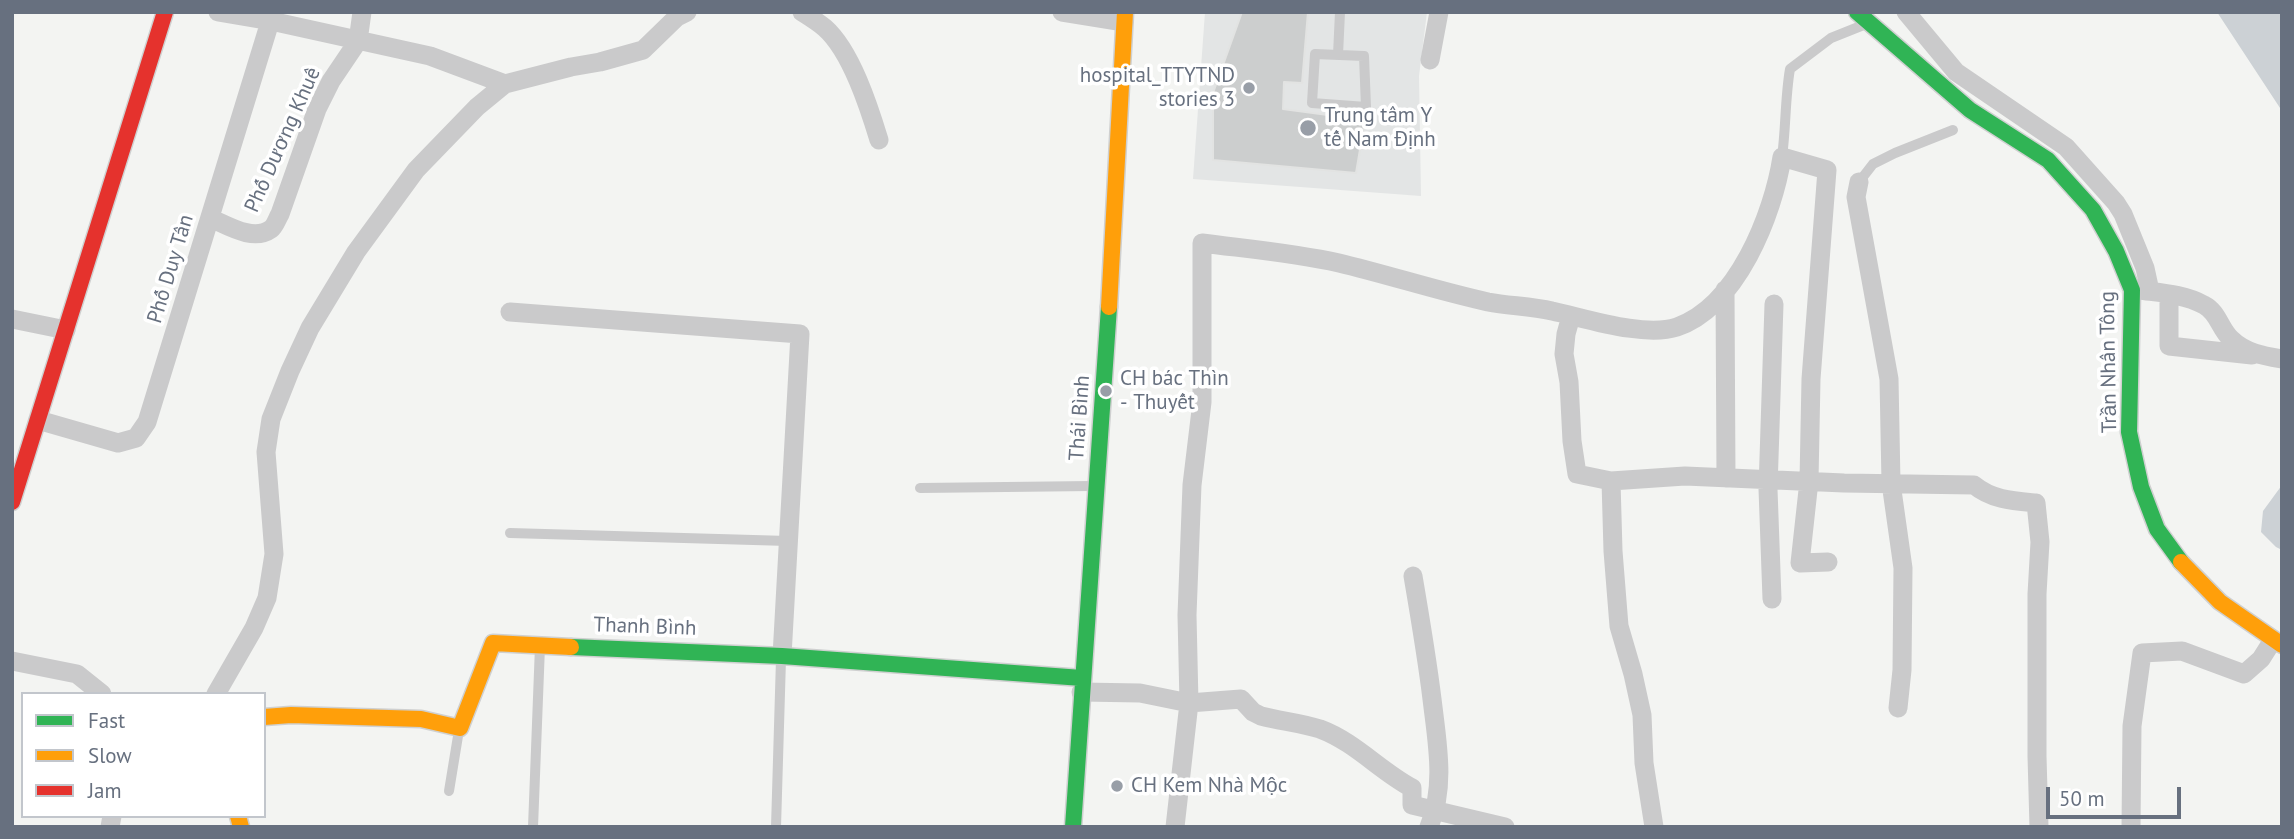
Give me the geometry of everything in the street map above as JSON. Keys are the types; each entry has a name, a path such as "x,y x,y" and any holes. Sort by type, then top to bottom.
{"main road":[{"path":"12,502 165,12"},
{"name":"Trần Nhân Tông","path":"1868,16 1970,110 2049,160 2093,210 2141,290 2129,432 2141,487 2157,529 2182,564 2220,602 2277,642"},
{"name":"Thái Bình","path":"1073,827 1107,340 1124,17"},
{"name":"Thanh Bình","path":"460,728 493,643 782,656 1082,685"},
{"path":"266,717 290,715 421,719 460,728"}],"street":[{"path":"218,12 272,17 358,41 430,56 505,84"},
{"name":"Phố Dương Khuê","path":"210,218 248,233 260,234 272,228 280,214 317,109 331,81 358,41 362,12"},
{"path":"217,692 254,628 267,598 274,554 266,452 271,419 305,338 356,252 416,170 477,107 505,84 643,50 677,17 687,12"},
{"path":"802,12 826,29 844,54 867,99 879,140"},
{"path":"1062,12 1124,17"},
{"path":"1430,60 1439,12"},
{"path":"1906,12 1956,72 2066,147 2116,202 2145,268 2141,290 2184,297 2206,306 2231,339 2257,355"},
{"name":"Phố Duy Tân","path":"38,420 118,443 136,438 147,422 272,17"},
{"path":"1174,827 1189,703 1187,615 1192,485 1202,402 1202,243 1337,263 1490,302 1550,310 1622,327 1676,327 1708,310 1739,273 1760,230 1777,185 1782,157 1827,170 1811,379 1809,481 1800,563 1828,562"},
{"path":"1859,182 1856,197 1889,379 1891,483 1903,568 1902,670 1898,708"},
{"path":"1725,289 1726,478"},
{"path":"2169,294 2169,346 2282,359"},
{"path":"1772,599 1768,480 1774,304"},
{"path":"510,312 800,334 782,656"},
{"path":"1571,316 1564,354 1577,474 1611,481 1685,475 1768,480 1974,485 1983,493 2007,501 2036,503 2039,542 2039,827"},
{"path":"12,319 66,330"},
{"path":"1611,481 1619,626 1642,715 1643,763 1654,827"},
{"path":"1413,576 1440,757 1432,819"},
{"path":"2131,827 2132,726 2142,653 2182,651 2244,674 2277,642"},
{"path":"12,661 77,674 100,692"},
{"path":"1082,685 1189,703 1239,699 1261,716 1320,729 1361,752 1413,789 1412,805 1432,819 1505,827"}],"lane":[{"path":"1338,55 1340,12"},
{"path":"1782,157 1790,69 1831,38 1868,16"},
{"path":"1315,54 1338,55 1364,57 1366,107 1312,103 1315,54"},
{"path":"1859,182 1873,164 1954,130"},
{"path":"920,488 1096,486"},
{"path":"510,533 788,541"},
{"path":"533,827 540,645"},
{"path":"776,827 782,656"},
{"path":"449,791 460,728"}],"shaded area":[{"name":"Trung tâm Y tế Nam Định","path":"1205,12 1427,12 1419,76 1421,196 1193,179"},
{"path":"2217,12 2282,12 2282,111"},
{"path":"2282,485 2282,550 2261,532 2263,511"}],"building":[{"name":"hospital_TTYTND stories 3","path":"1242,12 1308,12 1302,83 1284,82 1283,109 1365,120 1356,173 1213,160 1213,93"}],"traffic: fast":[{"path":"1857,12 1970,110 2048,160 2093,210 2116,251 2132,290 2129,432 2141,487 2157,529 2181,562"},
{"path":"1073,827 1109,307"},
{"path":"571,647 782,656 1082,678"}],"traffic: slow":[{"path":"1109,307 1125,12"},
{"path":"2181,562 2220,602 2282,645"},
{"path":"266,717 291,715 421,719 460,728 493,643 571,647"},
{"path":"239,818 241,827"}],"traffic: jam":[{"path":"12,502 165,12"}],"place":[{"name":"hospital_TTYTND stories 3","path":"1249,88"},
{"name":"Trung tâm Y tế Nam Định","path":"1308,128"},
{"name":"CH bác Thìn - Thuyết","path":"1106,391"},
{"name":"CH Kem Nhà Mộc","path":"1117,786"}]}
